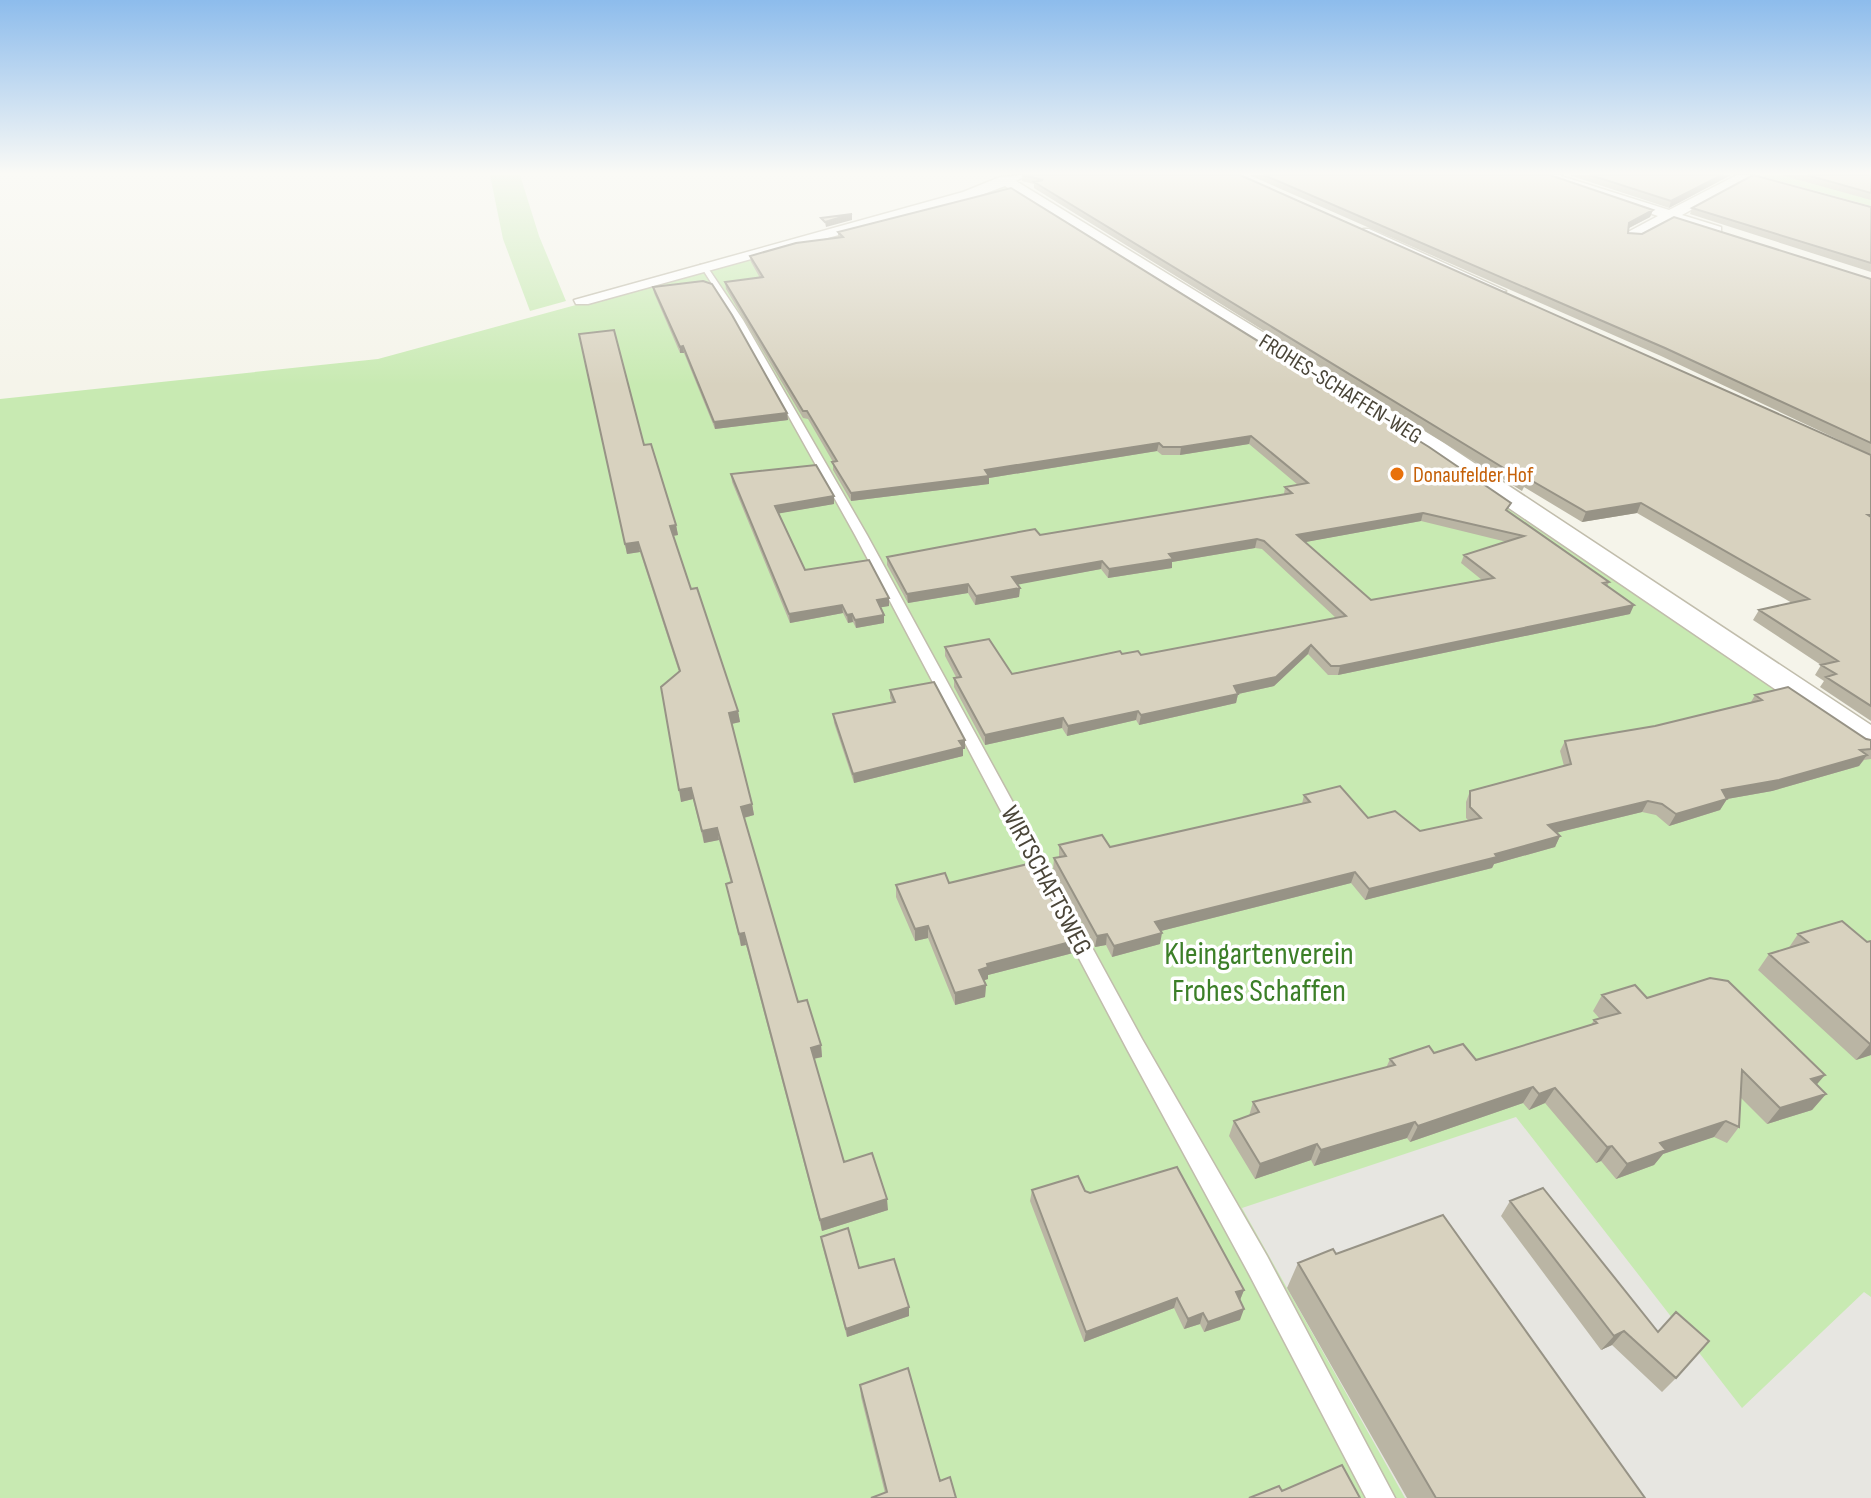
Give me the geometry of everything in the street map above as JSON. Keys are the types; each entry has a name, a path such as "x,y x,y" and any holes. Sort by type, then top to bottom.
{"street":[{"path":"582,300 784,245"},
{"name":"FROHES-SCHAFFEN-WEG","path":"1118,245 1436,448 1871,740"}],"lane":[{"path":"1397,245 1516,298"},
{"name":"WIRTSCHAFTSWEG","path":"703,267 739,320 861,535 1135,1045 1258,1265 1381,1498"}],"green space":[{"path":"505,245 543,245 566,301 530,311"},
{"name":"Kleingartenverein Frohes Schaffen","path":"796,245 1101,245 1414,441 1871,752 1871,1498 0,1498 0,399 378,359"}],"shaded area":[{"path":"1516,1117 1742,1408 1864,1292 1871,1297 1871,1498 1405,1498 1242,1208"}],"building":[{"path":"789,245 1103,245 1429,447 1511,503 1506,510 1609,582 1603,583 1634,605 1340,666 1331,666 1311,645 1276,677 1234,686 1238,694 1141,715 1138,711 1068,726 1063,718 985,735 954,678 961,677 945,647 989,639 1012,674 1120,651 1122,654 1138,651 1141,655 1346,616 1264,541 1257,539 1169,554 1173,559 1109,569 1102,561 1012,577 1020,588 976,596 968,584 907,594 887,557 1035,529 1040,535 1292,493 1285,487 1308,483 1251,436 1181,447 1163,447 1159,443 985,470 989,476 851,493 832,462 837,461 725,282 763,277 750,256","holes":["1423,513 1524,536 1464,555 1494,578 1371,600 1297,535"]},
{"path":"1137,245 1398,245 1871,455 1871,515 1868,515 1871,517 1871,706 1826,677 1836,674 1821,665 1838,661 1759,610 1809,599 1641,503 1586,512 1527,478 1525,481"},
{"path":"1426,245 1763,245 1871,279 1871,443 1665,348"},
{"path":"1812,245 1871,245 1871,263"},
{"path":"703,281 712,284 732,315 787,413 714,422 683,346 680,347 653,287"},
{"path":"614,330 644,445 651,444 676,525 670,526 691,589 697,588 738,711 729,713 752,804 741,807 798,1002 807,1000 821,1045 811,1048 844,1162 872,1153 887,1199 820,1220 744,933 739,934 726,884 732,882 717,828 702,831 691,788 679,790 661,687 680,671 638,542 625,544 579,334"},
{"path":"816,465 834,496 775,506 805,570 869,560 889,598 877,600 884,615 855,620 852,614 847,615 842,605 789,614 731,474"},
{"path":"934,682 965,740 959,741 963,747 853,774 833,714 895,702 890,690"},
{"path":"1788,687 1871,740 1871,749 1860,750 1867,755 1779,780 1722,790 1727,799 1676,814 1662,804 1648,801 1548,825 1560,836 1495,854 1497,857 1369,889 1355,872 1155,922 1162,933 1114,946 1107,934 1097,936 1054,858 1066,856 1059,845 1102,835 1110,847 1310,802 1304,795 1340,786 1368,818 1395,811 1420,831 1481,818 1470,807 1470,791 1571,764 1565,741 1655,726 1762,700 1755,695"},
{"path":"1032,863 1074,941 987,964 988,967 979,970 986,985 955,993 928,926 915,929 896,885 945,873 949,883"},
{"path":"1842,921 1867,942 1871,941 1871,1044 1769,954 1808,942 1798,934"},
{"path":"1710,978 1728,981 1825,1075 1811,1079 1826,1094 1780,1108 1742,1070 1739,1127 1726,1121 1660,1143 1666,1150 1627,1164 1612,1146 1607,1147 1555,1088 1539,1094 1533,1087 1418,1126 1415,1122 1321,1150 1317,1144 1260,1164 1234,1121 1259,1112 1253,1102 1395,1065 1390,1059 1429,1046 1434,1053 1463,1044 1476,1060 1620,1013 1602,995 1635,985 1647,998"},
{"path":"1177,1167 1244,1290 1236,1292 1244,1309 1208,1322 1203,1313 1188,1319 1177,1298 1086,1332 1032,1190 1078,1176 1085,1191 1090,1193"},
{"path":"1543,1188 1658,1332 1676,1312 1709,1341 1676,1378 1624,1331 1614,1336 1510,1201"},
{"path":"1443,1215 1645,1498 1436,1498 1298,1263 1333,1249 1336,1254"},
{"path":"848,1228 859,1268 894,1259 909,1307 846,1329 821,1237"},
{"path":"908,1368 940,1481 950,1477 956,1498 871,1498 887,1492 860,1385"},
{"path":"1342,1465 1360,1498 1249,1498 1279,1486 1282,1491"}],"place":[{"name":"Donaufelder Hof","path":"1397,474"}]}
